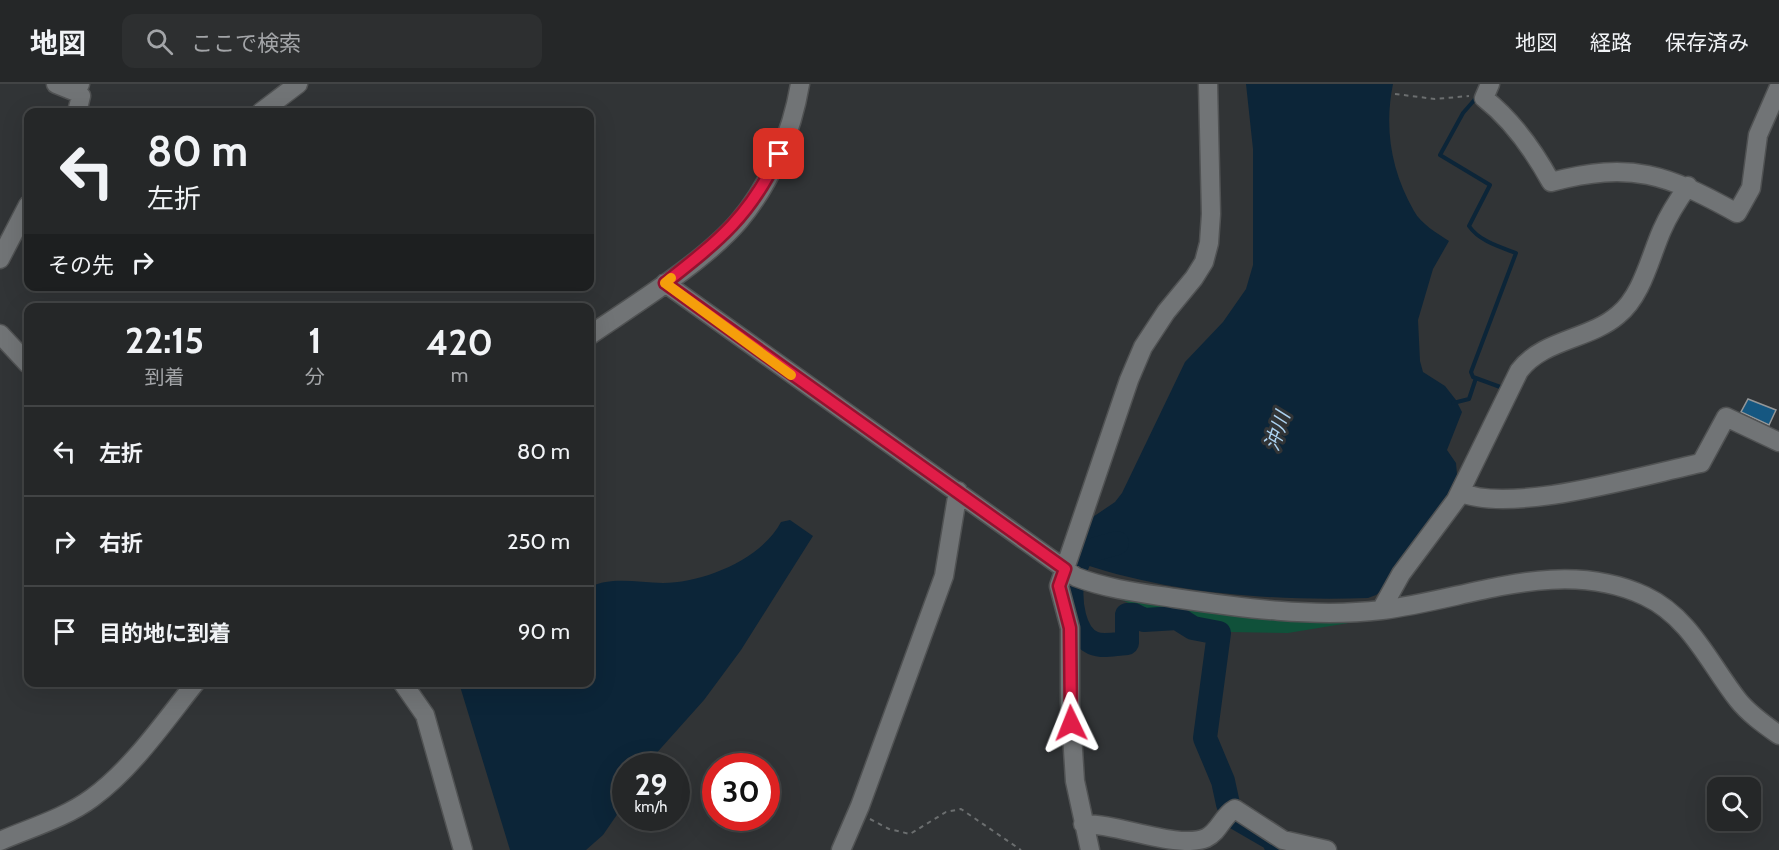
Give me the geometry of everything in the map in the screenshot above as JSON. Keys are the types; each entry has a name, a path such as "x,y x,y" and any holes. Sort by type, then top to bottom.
{"street":[{"path":"56,84 78,88 81,96 78,108"},
{"path":"266,108 298,84"},
{"path":"594,332 665,283 739,221 770,172 783,145 800,84"},
{"path":"1090,850 1075,781 1071,725 1070,628 1059,586 1143,347 1204,262 1209,243 1211,214 1208,84"},
{"path":"1490,84 1484,98 1497,108 1537,156 1551,182 1579,175 1638,172 1688,186 1737,213 1751,188 1758,135 1779,87"},
{"path":"1381,610 1401,574 1460,492 1504,399 1524,363 1555,344 1609,322 1626,308 1638,287 1663,228 1688,186"},
{"path":"0,259 24,213"},
{"path":"665,283 1065,569 1088,581 1199,602 1323,612 1381,610 1564,577 1595,580 1624,587 1648,597 1671,614 1695,637 1739,702 1779,735"},
{"path":"0,334 24,360"},
{"path":"1460,492 1480,497 1528,500 1701,463 1726,417 1779,442"},
{"path":"841,850 857,813 944,576 953,535 958,491"},
{"path":"0,840 65,814 91,799 121,772 192,687"},
{"path":"405,687 425,716 463,850"},
{"path":"1083,824 1099,824 1185,842 1205,838 1218,829 1231,811 1282,840 1327,850"}],"path":[{"path":"1395,94 1435,99 1476,97"},
{"path":"857,813 889,829 910,834 946,812 962,809 1021,850"}],"green space":[{"path":"1100,589 1391,616 1288,633 1228,632 1194,625 1177,615 1155,616"}],"water":[{"path":"1246,84 1393,84 1390,100 1390,133 1400,180 1417,216 1449,241 1433,269 1418,320 1420,361 1423,372 1445,386 1462,412 1447,450 1456,463 1458,486 1390,583 1376,595 1368,598 1296,598 1188,589 1117,574 1083,564 1088,547 1078,543 1087,521 1115,502 1122,493 1185,362 1223,322 1246,289 1253,265 1253,149"},
{"path":"790,520 813,536 741,650 704,700 657,753 612,753 612,822 603,835 586,850 510,850 460,687 594,687 594,586 617,581 663,583 696,579 746,558 772,535 781,522"}],"building":[{"path":"1748,399 1776,410 1769,425 1741,412"}],"waterway":[{"path":"1477,97 1463,113 1440,155 1490,185 1469,226 1484,240 1516,253 1471,372 1473,377 1503,388"},
{"path":"1453,403 1469,399 1476,378"},
{"name":"沖川","path":"1077,565 1082,553 1117,543"},
{"name":"沖川","path":"1072,583 1072,608 1077,625 1086,639 1093,643 1105,645 1127,643 1127,615 1134,615 1144,620 1177,618 1193,628 1219,633 1205,738 1223,781 1228,804 1235,817 1273,839 1278,850"}],"slow traffic":[{"path":"671,278 665,283 791,375"}],"route":[{"path":"779,154 739,221 665,283 740,339 949,484 1065,569 1059,586 1070,628 1071,723"}]}
